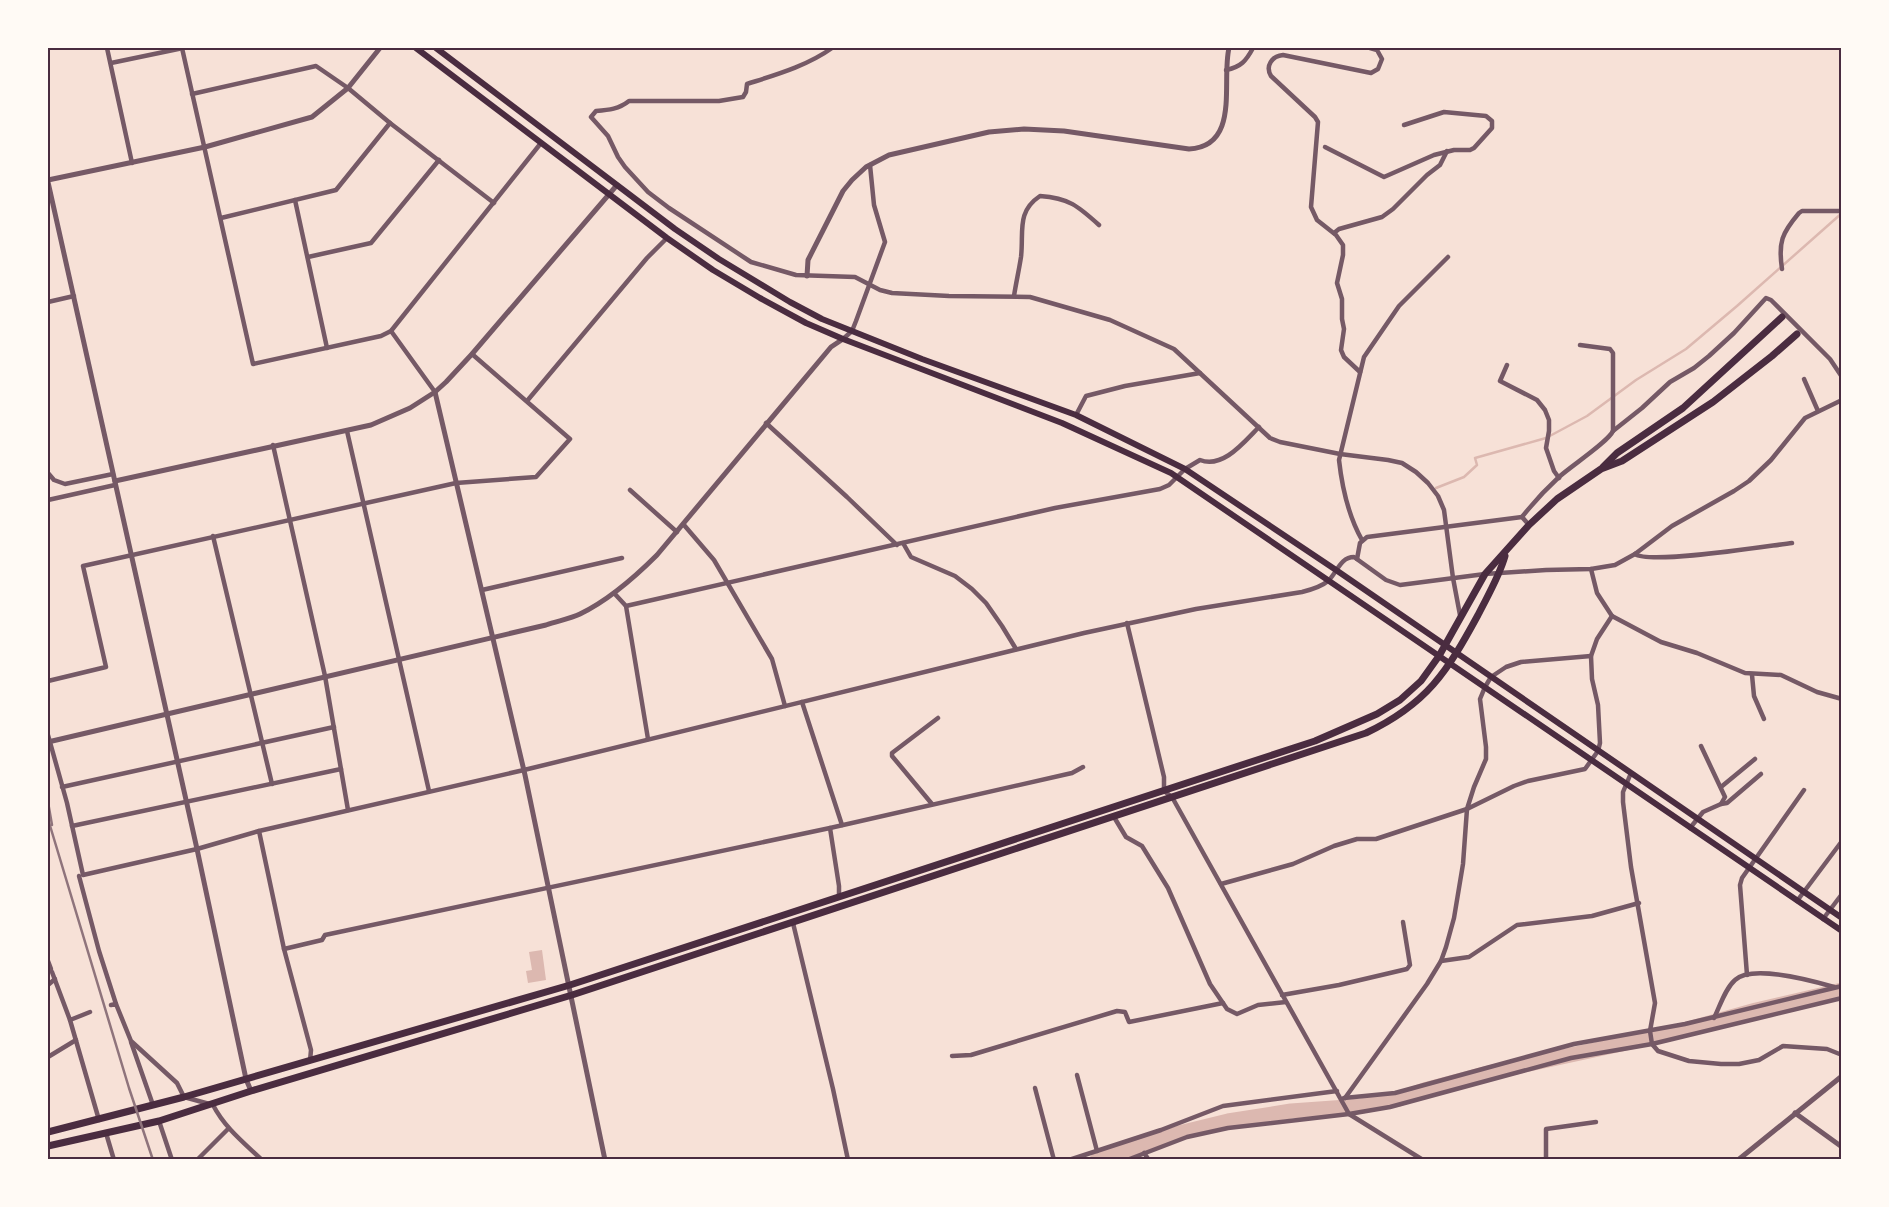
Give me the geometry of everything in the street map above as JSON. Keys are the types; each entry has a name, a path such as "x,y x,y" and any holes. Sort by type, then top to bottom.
{"highway":[{"path":"48,1132 184,1097 570,985 1315,741 1373,717 1400,700 1421,681 1439,656 1485,574 1529,525 1558,499 1600,469 1617,453 1683,408 1782,317"},
{"path":"1600,469 1622,461 1720,396 1797,334"},
{"path":"48,1146 159,1121 251,1091 572,995 1328,746 1384,724 1418,702 1431,689 1450,664 1500,573 1505,553"}],"main road":[{"path":"416,48 667,238 713,270 753,294 806,323 1062,422 1178,478 1842,932"},
{"path":"436,48 675,229 726,264 790,302 822,319 922,359 1076,415 1185,469 1336,570 1842,918"}],"street":[{"path":"107,48 132,163"},
{"path":"110,63 183,48 253,364 381,336 391,331 541,143"},
{"path":"251,1091 246,1079 198,849 48,181 205,147 312,117 348,88 380,48"},
{"path":"832,48 802,65 747,84 743,97 719,101 629,101 624,106 611,110 596,111 591,117 608,136 625,167 657,199 751,262 789,274 855,277 880,290 892,292 950,296 1014,296 1042,299 1110,320 1174,349 1270,438 1280,442 1340,454 1402,463 1428,483 1438,496 1444,510 1453,578 1461,612 1460,617"},
{"path":"807,276 808,260 839,196 852,180 870,165 890,155 989,132 1024,129 1064,131 1190,148 1201,147 1213,140 1223,125 1229,48"},
{"path":"1226,70 1241,65 1248,58 1253,48"},
{"path":"1360,372 1344,357 1341,350 1344,328 1342,299 1337,283 1344,248 1342,241 1317,220 1311,207 1318,122 1271,76 1268,69 1269,64 1274,58 1283,55 1371,73 1378,69 1382,59 1377,50 1370,48"},
{"path":"192,94 316,66 348,88 390,123 494,202"},
{"path":"1325,147 1384,177 1447,152 1467,151 1474,148 1492,128 1492,121 1486,116 1444,112 1404,125"},
{"path":"221,218 336,190 390,123"},
{"path":"1334,233 1339,229 1382,217 1427,175 1440,166 1447,152"},
{"path":"308,257 371,243 439,160"},
{"path":"48,742 492,637 578,615 602,602 642,570 684,525 766,423 831,347 844,339 852,331 871,284 885,239 874,205 870,165"},
{"path":"48,500 273,445 372,425 391,417 435,392 472,354 617,184"},
{"path":"1014,296 1021,254 1021,230 1025,212 1031,202 1040,196 1063,199 1075,204 1099,225"},
{"path":"295,200 327,348"},
{"path":"1782,269 1780,244 1783,234 1799,213 1802,211 1842,211"},
{"path":"527,401 647,258 667,238"},
{"path":"1362,540 1353,522 1348,503 1341,474 1340,454 1360,372 1366,354 1394,312 1448,257"},
{"path":"48,302 74,296"},
{"path":"1357,559 1357,552 1362,540 1372,536 1522,517 1536,500 1559,478 1608,438 1613,431 1670,382 1694,368 1709,356 1766,298 1771,300 1830,358 1842,377"},
{"path":"391,331 435,392 524,770 605,1160"},
{"path":"1580,345 1610,349 1613,353 1613,431"},
{"path":"48,681 106,667 84,566 456,483 536,477 570,439 472,354"},
{"path":"1507,365 1500,381 1537,400 1545,410 1549,426 1546,448 1554,471 1559,478"},
{"path":"1076,415 1086,396 1125,386 1200,373"},
{"path":"1804,379 1818,411"},
{"path":"78,876 198,849 259,831 524,770 1127,623 1196,609 1311,590 1329,580 1346,559 1351,557 1357,559 1386,580 1396,584 1485,574 1591,569 1615,565 1635,554 1672,526 1734,491 1758,473 1805,418 1842,400"},
{"path":"766,423 897,545"},
{"path":"626,606 1056,508 1160,489 1178,478 1185,469 1200,460 1209,463 1220,460 1240,446 1259,427"},
{"path":"347,431 429,791"},
{"path":"273,445 325,676 348,810"},
{"path":"48,473 54,480 65,484 113,474"},
{"path":"630,490 677,532"},
{"path":"1522,517 1529,525"},
{"path":"684,525 714,560 772,658 785,706"},
{"path":"213,536 272,784"},
{"path":"903,543 911,557 955,576 972,589 986,603 1016,649"},
{"path":"1635,554 1644,558 1681,557 1792,543"},
{"path":"482,590 622,558"},
{"path":"1591,569 1597,594 1612,616 1661,642 1697,653 1752,675 1781,675 1817,692 1842,699"},
{"path":"614,593 626,606 648,739"},
{"path":"1221,884 1293,864 1334,846 1357,839 1376,839 1468,809 1528,781 1585,769 1598,751 1600,727 1598,705 1592,679 1591,656 1596,639 1612,616"},
{"path":"1127,623 1164,777 1164,791 1172,798 1343,1100 1349,1114 1423,1160"},
{"path":"1343,1100 1414,1004 1441,961 1446,947 1463,864 1468,809 1474,787 1486,759 1480,699 1485,687 1491,677 1506,667 1521,662 1591,656"},
{"path":"1752,675 1754,696 1764,719"},
{"path":"802,702 842,825"},
{"path":"932,804 892,756 892,753 938,718"},
{"path":"62,786 334,727"},
{"path":"48,735 48,742 72,826 78,876 113,1004 131,1041 153,1105"},
{"path":"1701,746 1725,797 1721,804"},
{"path":"1720,787 1755,759"},
{"path":"284,949 322,940 325,935 549,886 830,828 1072,773 1082,767"},
{"path":"72,826 341,768"},
{"path":"1631,774 1625,783 1623,792 1631,867 1639,903 1655,1002 1650,1032 1652,1044 1658,1051 1689,1061 1722,1064 1739,1064 1759,1060 1783,1046 1827,1049 1842,1055"},
{"path":"1690,828 1703,812 1726,803 1761,774"},
{"path":"1747,975 1740,885 1742,878 1754,858 1804,790"},
{"path":"1114,817 1126,837 1142,846 1168,888 1210,984 1227,1009 1237,1014 1258,1005 1286,1002"},
{"path":"830,828 839,897"},
{"path":"259,831 284,949 311,1050 310,1060"},
{"path":"1798,901 1842,842"},
{"path":"1823,919 1842,894"},
{"path":"1441,961 1469,957 1517,925 1592,916 1639,903"},
{"path":"1282,995 1339,985 1407,969 1410,965 1402,922"},
{"path":"792,923 833,1089 848,1160"},
{"path":"48,961 70,1020 99,1120"},
{"path":"48,968 52,972"},
{"path":"1714,1018 1733,982 1739,977 1783,974 1836,987"},
{"path":"48,985 55,979"},
{"path":"1343,1100 1396,1092 1574,1044 1650,1032 1842,986"},
{"path":"1127,1160 1187,1137 1228,1128 1349,1114 1415,1101 1571,1058 1652,1044 1842,998"},
{"path":"952,1056 971,1055 1117,1011 1125,1012 1129,1022 1223,1003"},
{"path":"70,1020 90,1012"},
{"path":"48,1057 76,1040"},
{"path":"131,1041 177,1083 184,1097 212,1105 220,1120 228,1129 262,1160"},
{"path":"1077,1075 1097,1151"},
{"path":"1738,1160 1842,1076"},
{"path":"1035,1088 1054,1160"},
{"path":"1069,1160 1161,1130 1223,1106 1337,1092"},
{"path":"1795,1113 1842,1147"},
{"path":"159,1121 172,1160"},
{"path":"1546,1160 1546,1129 1596,1122"},
{"path":"197,1160 228,1129"},
{"path":"106,1133 114,1160"},
{"path":"1144,1153 1149,1160"}],"shaded area":[{"path":"542,950 546,980 528,983 526,971 532,970 529,952"}],"waterway":[{"path":"1436,488 1464,477 1477,465 1475,458 1546,438 1587,416 1636,380 1686,349 1842,213"},
{"path":"1097,1160 1179,1133 1228,1121 1291,1111 1361,1106 1399,1099 1424,1090 1488,1073 1677,1032 1756,1010 1842,990"}],"railway":[{"path":"48,802 52,825"},
{"path":"48,819 129,1088 153,1160"}]}
